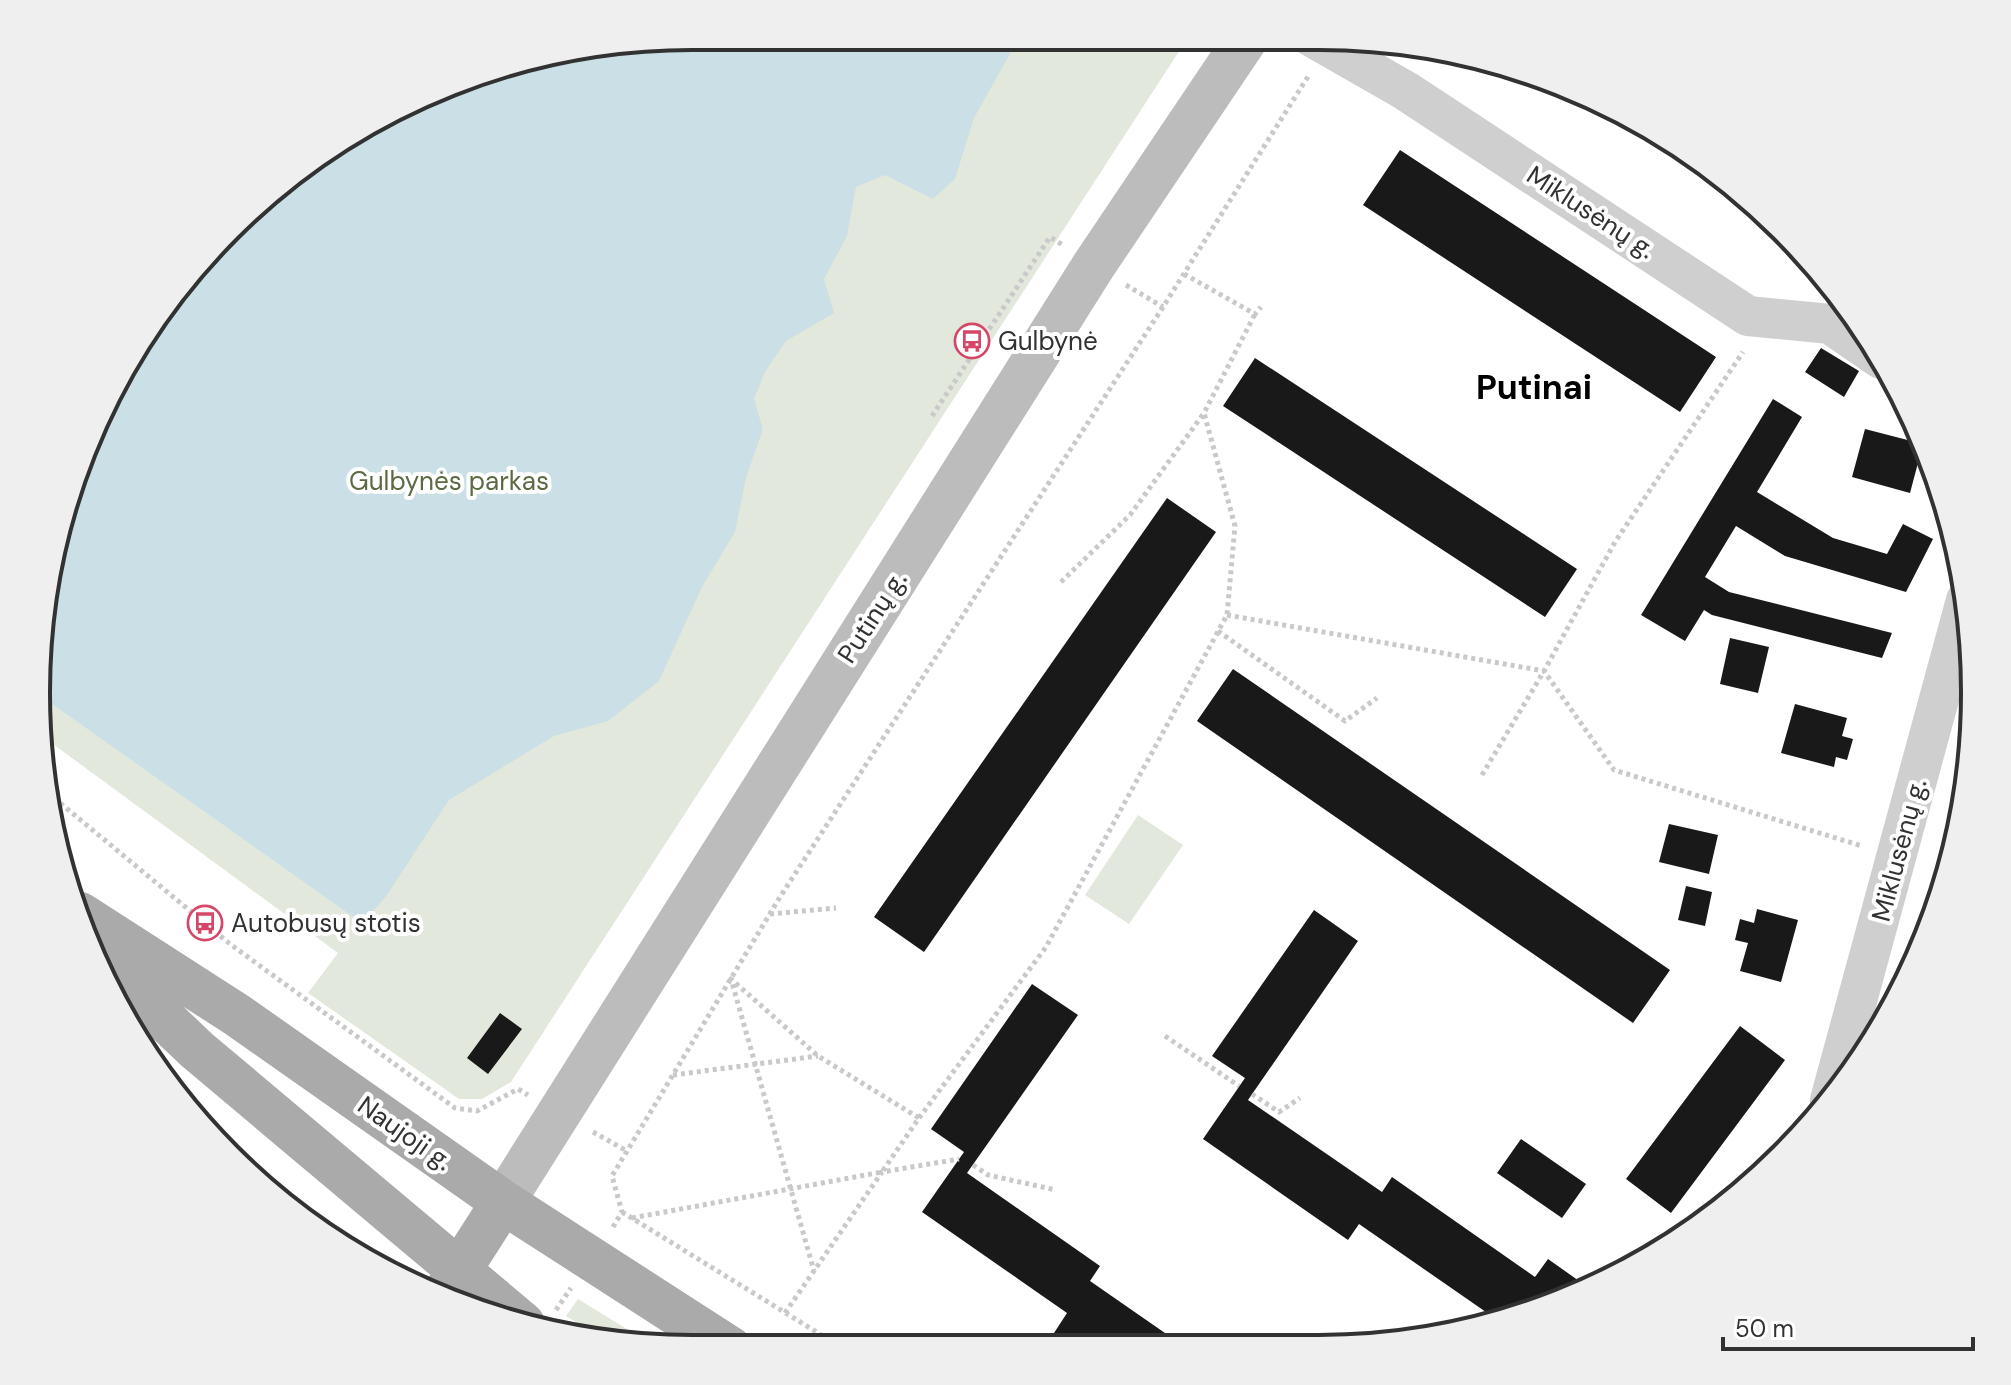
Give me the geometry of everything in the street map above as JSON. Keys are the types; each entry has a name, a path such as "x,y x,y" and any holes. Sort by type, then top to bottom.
{"main road":[{"name":"Putinų g.","path":"503,1202 1094,265 1239,50"},
{"name":"Naujoji g.","path":"93,922 237,1015 503,1202 710,1335"},
{"path":"113,970 450,1285 496,1304"},
{"path":"450,1285 503,1202"}],"street":[{"name":"Miklusėnų g.","path":"1335,50 1406,91 1748,316 1830,324 1857,343"},
{"name":"Miklusėnų g.","path":"1839,1069 1958,630"}],"path":[{"path":"821,1335 622,1212 612,1176 769,914 1184,274 1313,50"},
{"path":"1184,274 1255,314"},
{"path":"1061,582 1130,515 1204,413 1261,307"},
{"path":"1482,775 1615,542 1745,350 1748,316"},
{"path":"785,1313 919,1118 1046,947 1227,615 1235,526 1204,413"},
{"path":"1227,615 1544,671 1614,770 1898,857"},
{"path":"1218,631 1345,721 1377,698"},
{"path":"59,802 230,944 455,1108 477,1111 518,1089 627,1151"},
{"path":"769,914 836,908"},
{"path":"731,979 818,1056 919,1118"},
{"path":"731,979 814,1271"},
{"path":"1165,1036 1239,1086"},
{"path":"672,1075 818,1056"},
{"path":"1252,1094 1279,1112 1300,1098"},
{"path":"632,1218 959,1159"},
{"path":"973,1165 988,1175 1056,1190"},
{"path":"541,1317 592,1257 622,1212"}],"green space":[{"name":"Gulbynės parkas","path":"692,50 1180,50 511,1082 482,1099 459,1099 308,993 338,953 52,743 50,692 55,609 62,567 84,486 116,408 136,371 183,301 209,269 269,209 301,183 371,136 408,116 486,84 567,62 650,51"},
{"path":"1138,815 1183,845 1129,924 1085,895"},
{"path":"578,1299 632,1332 581,1325 566,1316"}],"water":[{"name":"Gulbynės parkas","path":"1012,50 974,118 955,179 933,199 885,175 856,187 847,236 824,279 834,313 786,341 765,372 754,399 763,429 746,478 735,532 702,587 659,681 608,721 554,736 449,800 385,898 362,923 50,703 55,609 62,567 84,486 116,408 136,371 183,301 238,238 301,183 371,136 408,116 486,84 567,62 650,51"}],"building":[{"path":"1400,150 1716,357 1680,412 1363,205"},
{"path":"1821,348 1859,371 1844,397 1805,372"},
{"path":"1255,358 1577,569 1545,617 1223,406"},
{"path":"1773,399 1802,417 1757,492 1833,538 1887,554 1903,524 1933,539 1906,592 1785,556 1736,526 1705,577 1729,592 1892,633 1882,658 1712,615 1704,610 1685,641 1641,615"},
{"path":"1865,429 1909,440 1918,463 1910,493 1852,477"},
{"path":"1167,498 1216,532 924,952 874,917"},
{"path":"1730,638 1769,647 1758,693 1720,684"},
{"path":"1233,669 1670,970 1633,1023 1197,721"},
{"path":"1795,704 1847,718 1842,736 1853,739 1847,760 1836,757 1834,767 1781,753"},
{"path":"1669,824 1718,835 1709,874 1659,862"},
{"path":"1686,886 1712,892 1705,926 1678,920"},
{"path":"1757,909 1798,920 1781,982 1740,971 1748,943 1735,940 1740,919 1754,923"},
{"path":"1314,910 1358,941 1248,1100 1382,1192 1392,1177 1535,1277 1548,1259 1578,1280 1487,1313 1359,1224 1348,1240 1203,1139 1245,1078 1212,1056"},
{"path":"1032,984 1078,1015 967,1173 1100,1266 1090,1281 1168,1335 1054,1333 1067,1313 922,1212 964,1152 931,1129"},
{"path":"500,1013 522,1029 488,1074 467,1058"},
{"path":"1740,1026 1785,1060 1671,1213 1626,1179"},
{"path":"1521,1139 1586,1184 1562,1218 1497,1173"}],"place":[{"name":"Gulbynė","path":"972,341"},
{"name":"Autobusų stotis","path":"205,923"}],"district":[{"name":"Putinai","path":"1534,387"}]}
